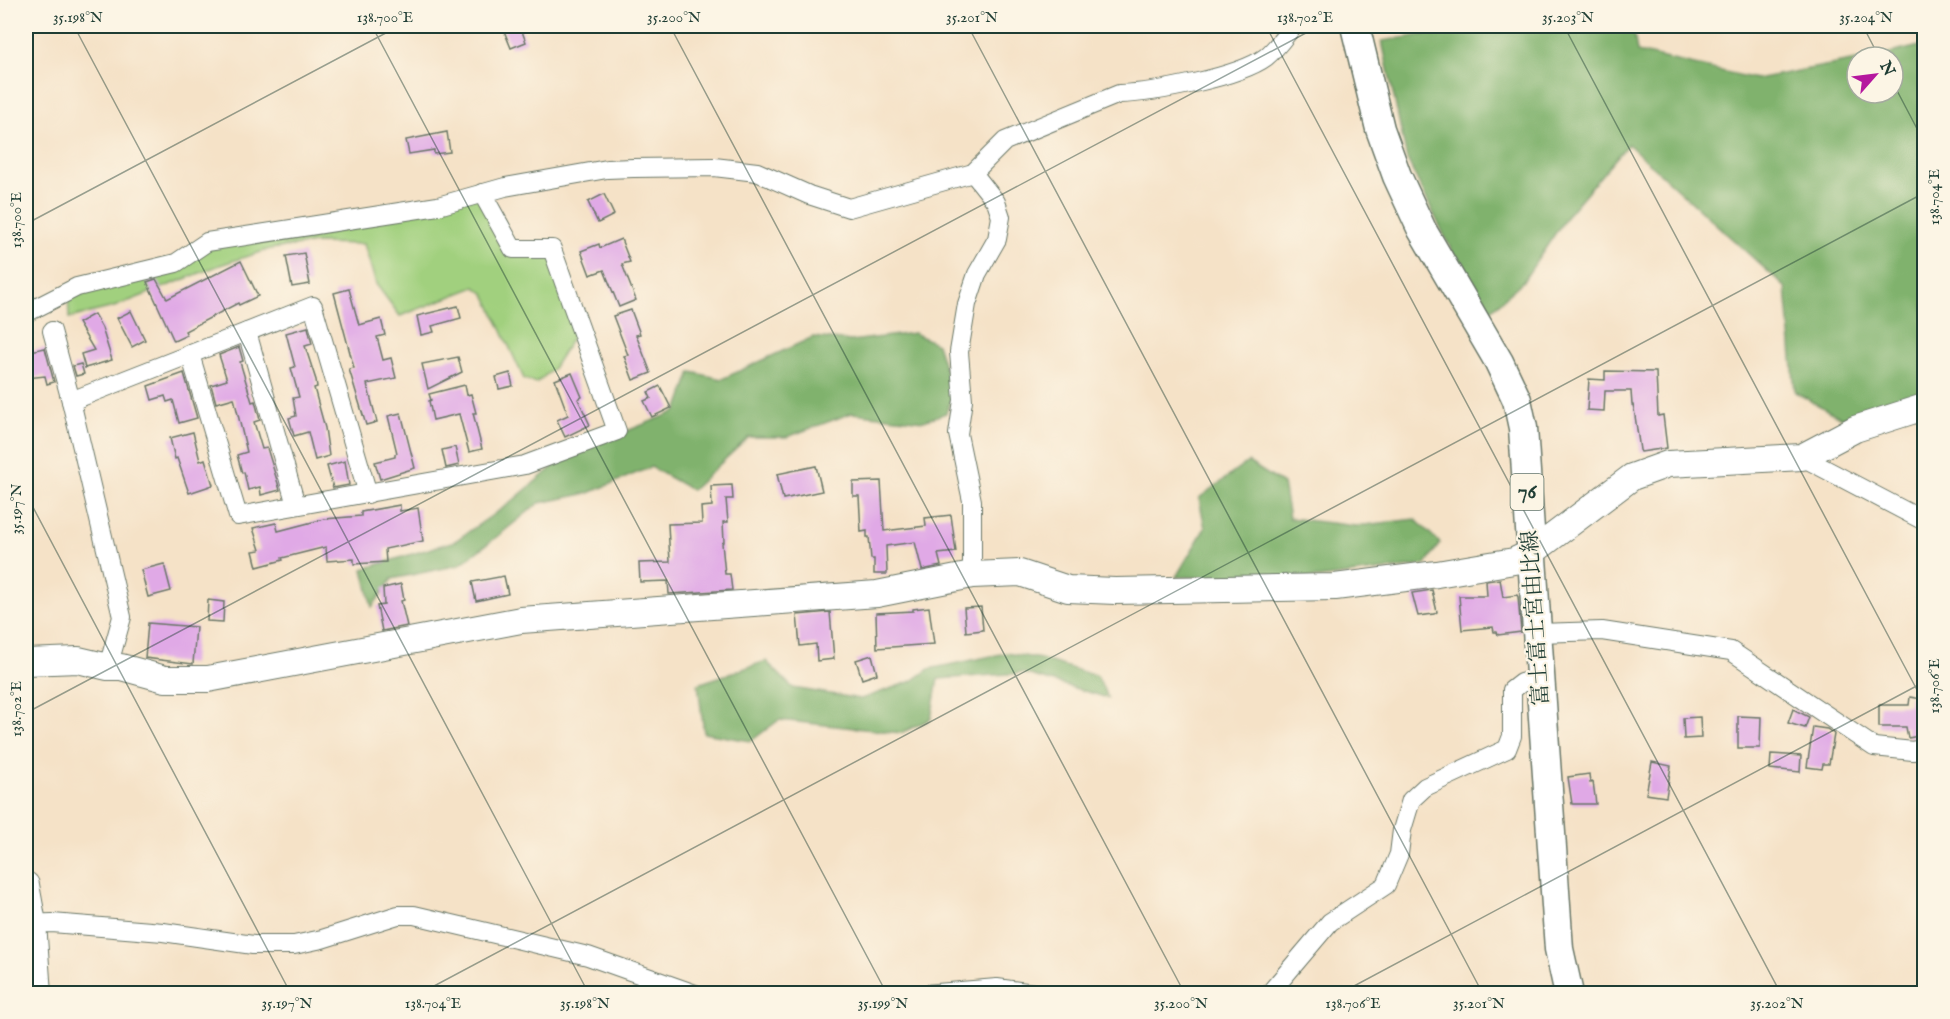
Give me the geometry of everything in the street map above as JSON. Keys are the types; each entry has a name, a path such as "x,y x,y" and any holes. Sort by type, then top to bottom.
{"main road":[{"name":"富士富士宮由比線","path":"1355,26 1380,129 1397,176 1422,230 1499,362 1516,400 1523,428 1558,950 1569,993"}],"street":[{"path":"26,313 77,287 176,263 207,242 438,206 505,186 607,169 714,167 757,172 808,195 849,208 974,173 1005,141 1119,94 1139,94 1230,74 1268,56 1293,26"},
{"path":"972,575 972,501 958,434 963,400 958,352 967,304 977,274 997,239 1001,217 996,202 974,173"},
{"path":"190,354 238,516 525,465 617,430 552,249 513,249 482,193"},
{"path":"71,401 313,306 368,494"},
{"path":"52,331 71,401 122,617 108,667"},
{"path":"247,332 296,505"},
{"path":"26,662 78,660 108,667 121,667 165,679 208,679 521,620 877,594 972,575 1020,573 1068,589 1115,591 1335,587 1417,577 1514,561 1531,553 1632,477 1668,464 1802,457 1855,429 1924,407"},
{"path":"1802,457 1924,521"},
{"path":"1538,633 1602,631 1731,651 1874,747 1913,751 1924,748"},
{"path":"1269,993 1330,922 1386,885 1399,854 1402,830 1411,800 1425,787 1507,749 1512,736 1512,690 1521,683 1540,678"},
{"path":"26,885 38,993"},
{"path":"29,924 52,923 163,932 253,945 294,945 322,939 398,915 414,915 588,956 695,993"},
{"path":"925,993 997,988 1041,993"}],"green space":[{"path":"1477,26 1633,26 1637,52 1756,79 1845,62 1845,105 1905,105 1905,49 1924,45 1924,398 1841,418 1795,392 1786,288 1628,144 1569,213 1524,280 1484,317 1407,159 1382,41"},
{"path":"477,195 516,251 552,249 574,335 552,370 536,383 524,379 485,294 475,287 400,316 376,284 364,244 315,243 270,249 220,265 114,307 69,318 68,292 208,248"},
{"path":"914,333 937,344 953,394 946,413 924,421 852,413 787,437 749,437 692,490 651,467 589,493 539,503 459,565 392,579 372,607 363,569 455,541 510,503 567,455 677,411 691,372 722,379 813,337 851,341"},
{"path":"1248,462 1283,484 1289,518 1356,526 1415,519 1440,543 1425,565 1318,578 1176,577 1205,528 1199,498"},
{"path":"1006,653 1041,659 1097,676 1108,698 1023,673 938,679 931,719 901,733 779,720 751,741 704,733 698,684 766,661 793,688 861,699 912,681 929,669"}],"building":[{"path":"502,26 520,26 526,42 511,48"},
{"path":"447,132 450,152 434,154 434,150 409,154 406,140"},
{"path":"604,194 614,215 598,223 588,202"},
{"path":"621,239 630,262 622,264 636,300 619,307 604,270 590,275 581,251 599,244 600,248"},
{"path":"304,253 310,284 292,287 286,256"},
{"path":"241,261 258,296 239,305 238,303 185,331 187,335 174,341 147,282 156,279 167,299"},
{"path":"349,289 359,325 381,319 385,335 377,337 383,360 391,358 396,378 367,384 377,422 366,425 349,369 354,368 334,293"},
{"path":"458,306 461,318 432,326 434,332 421,335 417,316"},
{"path":"631,310 640,334 636,335 651,373 633,380 624,356 628,355 613,316"},
{"path":"131,311 145,340 132,347 117,318"},
{"path":"94,314 102,328 112,360 85,368 81,354 94,350 78,323"},
{"path":"308,327 312,344 305,346 316,380 317,387 314,388 325,428 329,456 315,460 308,432 294,436 289,418 296,416 293,398 299,397 291,368 295,367 286,333"},
{"path":"239,347 243,361 240,362 260,420 254,422 262,449 267,448 280,490 261,495 260,487 248,490 244,472 242,473 237,455 247,452 234,398 216,403 211,385 227,380 219,355"},
{"path":"45,348 54,382 47,384 45,376 27,378 26,372 26,352"},
{"path":"458,357 462,372 428,389 422,364"},
{"path":"81,364 84,374 76,376 73,366"},
{"path":"1605,371 1656,372 1658,416 1663,415 1667,448 1641,452 1631,391 1605,391 1604,411 1587,410 1589,379 1605,380"},
{"path":"184,373 197,418 179,423 173,400 167,402 165,396 152,400 148,386"},
{"path":"510,373 513,386 499,389 496,377"},
{"path":"572,373 582,397 578,399 590,425 565,437 557,420 568,415 555,380"},
{"path":"465,385 467,395 471,394 482,449 469,452 459,414 433,420 429,401 431,400 429,394"},
{"path":"660,386 671,408 652,417 644,401 651,398 648,392"},
{"path":"401,413 415,468 380,479 375,462 395,457 397,453 388,416"},
{"path":"193,432 200,461 205,459 213,485 189,493 177,458 175,459 170,438"},
{"path":"455,447 459,465 446,468 442,450"},
{"path":"345,461 349,485 333,488 327,466"},
{"path":"816,466 822,491 783,499 777,474"},
{"path":"881,481 884,531 926,526 925,518 951,515 956,552 938,554 941,566 922,570 915,542 886,546 887,574 874,574 874,559 871,559 869,537 867,537 867,531 861,532 859,496 853,496 853,482"},
{"path":"732,485 733,499 726,499 728,522 723,522 724,542 722,543 725,574 730,574 732,590 669,594 668,581 640,582 639,563 670,562 668,524 702,523 701,507 712,506 711,486"},
{"path":"400,505 400,511 418,508 423,541 385,549 386,562 354,564 354,559 327,561 326,547 257,567 253,551 260,550 253,528 276,523 278,531 324,519 361,516 361,512"},
{"path":"164,564 171,591 148,597 141,570"},
{"path":"504,576 508,594 476,601 472,582"},
{"path":"1500,579 1503,597 1517,595 1518,597 1521,632 1498,635 1494,632 1493,627 1462,630 1459,596 1487,596 1486,581"},
{"path":"401,584 404,600 401,601 407,626 382,631 377,606 384,605 383,588"},
{"path":"1432,590 1437,612 1418,616 1412,593"},
{"path":"208,600 224,602 223,622 207,621"},
{"path":"929,607 934,644 877,648 876,613 913,611 913,609"},
{"path":"981,607 983,630 966,632 964,608"},
{"path":"830,612 834,659 817,661 816,644 800,646 797,615"},
{"path":"148,623 196,627 193,664 145,658"},
{"path":"872,655 877,674 862,679 856,660"},
{"path":"1910,697 1922,699 1920,720 1924,719 1924,735 1908,738 1906,727 1879,727 1879,705 1909,705"},
{"path":"1793,709 1809,717 1805,728 1788,723"},
{"path":"1738,716 1761,717 1760,748 1738,748"},
{"path":"1700,717 1701,738 1684,739 1683,718"},
{"path":"1813,727 1827,729 1834,734 1829,764 1823,764 1822,769 1807,767"},
{"path":"1771,754 1801,756 1800,772 1770,769"},
{"path":"1652,762 1671,766 1666,797 1646,794"},
{"path":"1589,774 1590,783 1593,782 1596,804 1572,804 1568,777"}]}
